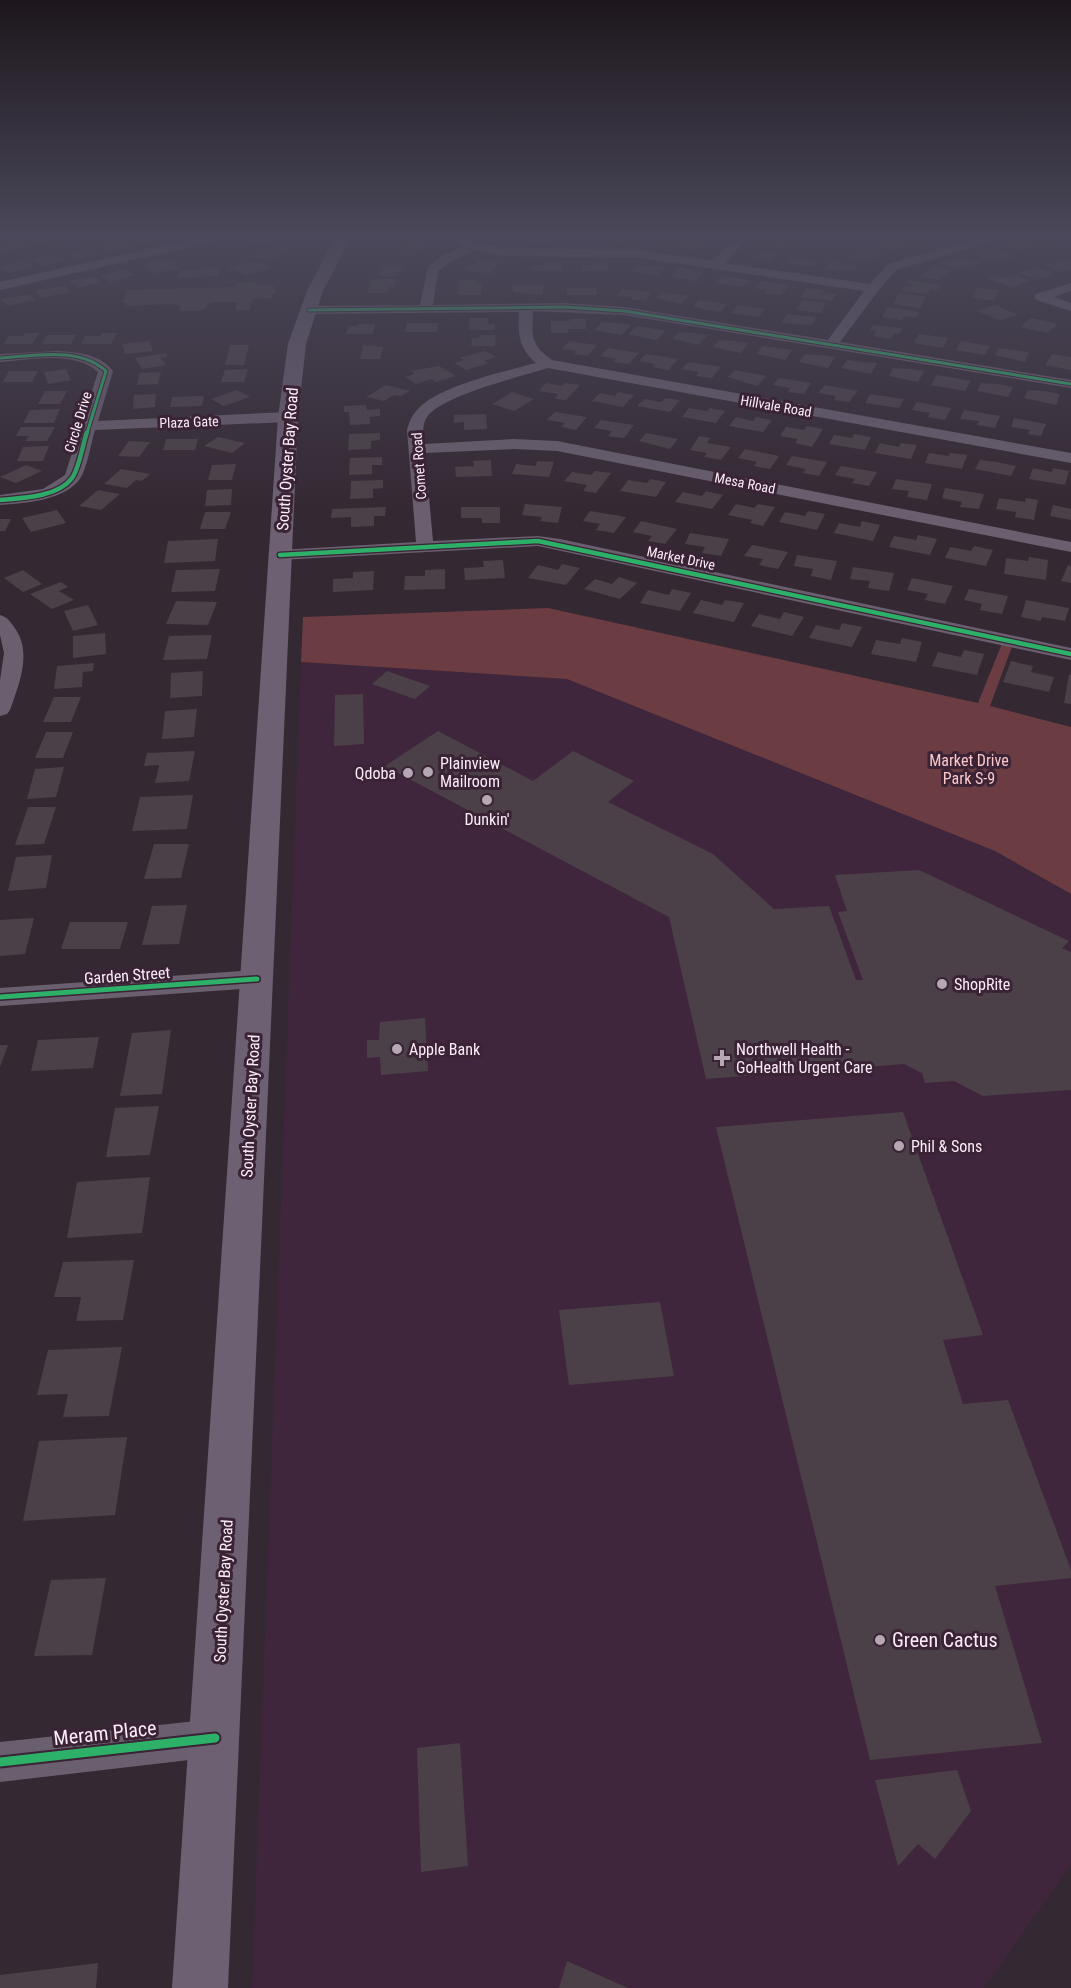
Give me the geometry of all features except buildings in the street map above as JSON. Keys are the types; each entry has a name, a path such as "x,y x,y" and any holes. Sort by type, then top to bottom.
{"main road":[{"name":"South Oyster Bay Road","path":"201,1988 288,417 297,344 303,328"}],"street":[{"path":"525,328 525,344 530,352 547,364"},
{"path":"729,328 1071,384"},
{"path":"831,344 843,328"},
{"name":"Circle Drive","path":"0,358 79,356 95,360 106,371 73,477 66,484 34,496 0,500"},
{"name":"Comet Road","path":"425,547 417,421 432,405 462,392 547,364"},
{"name":"Hillvale Road","path":"547,364 1071,458"},
{"name":"Plaza Gate","path":"90,426 288,417"},
{"name":"Mesa Road","path":"417,449 514,444 557,446 1071,547"},
{"name":"Market Drive","path":"280,555 511,541 560,544 1071,654"},
{"path":"0,621 8,630 15,648 13,669 0,710"},
{"name":"Garden Street","path":"0,997 257,979"},
{"name":"Meram Place","path":"0,1762 215,1738"}],"shaded area":[{"path":"301,662 567,679 995,851 1071,895 1071,1865 984,1988 252,1988"}],"green space":[{"name":"Market Drive Park S-9","path":"548,608 978,703 1003,641 1013,644 990,706 1071,727 1071,894 995,851 567,679 301,662 303,617"}],"cycle path":[{"path":"727,328 1071,384"},
{"path":"0,358 41,355 72,356 98,364 106,371 73,477 48,492 30,497 0,500"},
{"path":"280,555 538,541 1071,654"},
{"path":"0,997 257,979"},
{"path":"0,1762 215,1738"}],"place":[{"name":"Plainview Mailroom","path":"428,772"},
{"name":"Qdoba","path":"408,773"},
{"name":"Dunkin'","path":"487,800"},
{"name":"ShopRite","path":"942,984"},
{"name":"Apple Bank","path":"397,1049"},
{"name":"Northwell Health - GoHealth Urgent Care","path":"722,1058"},
{"name":"Phil & Sons","path":"899,1146"},
{"name":"Green Cactus","path":"880,1640"}]}
